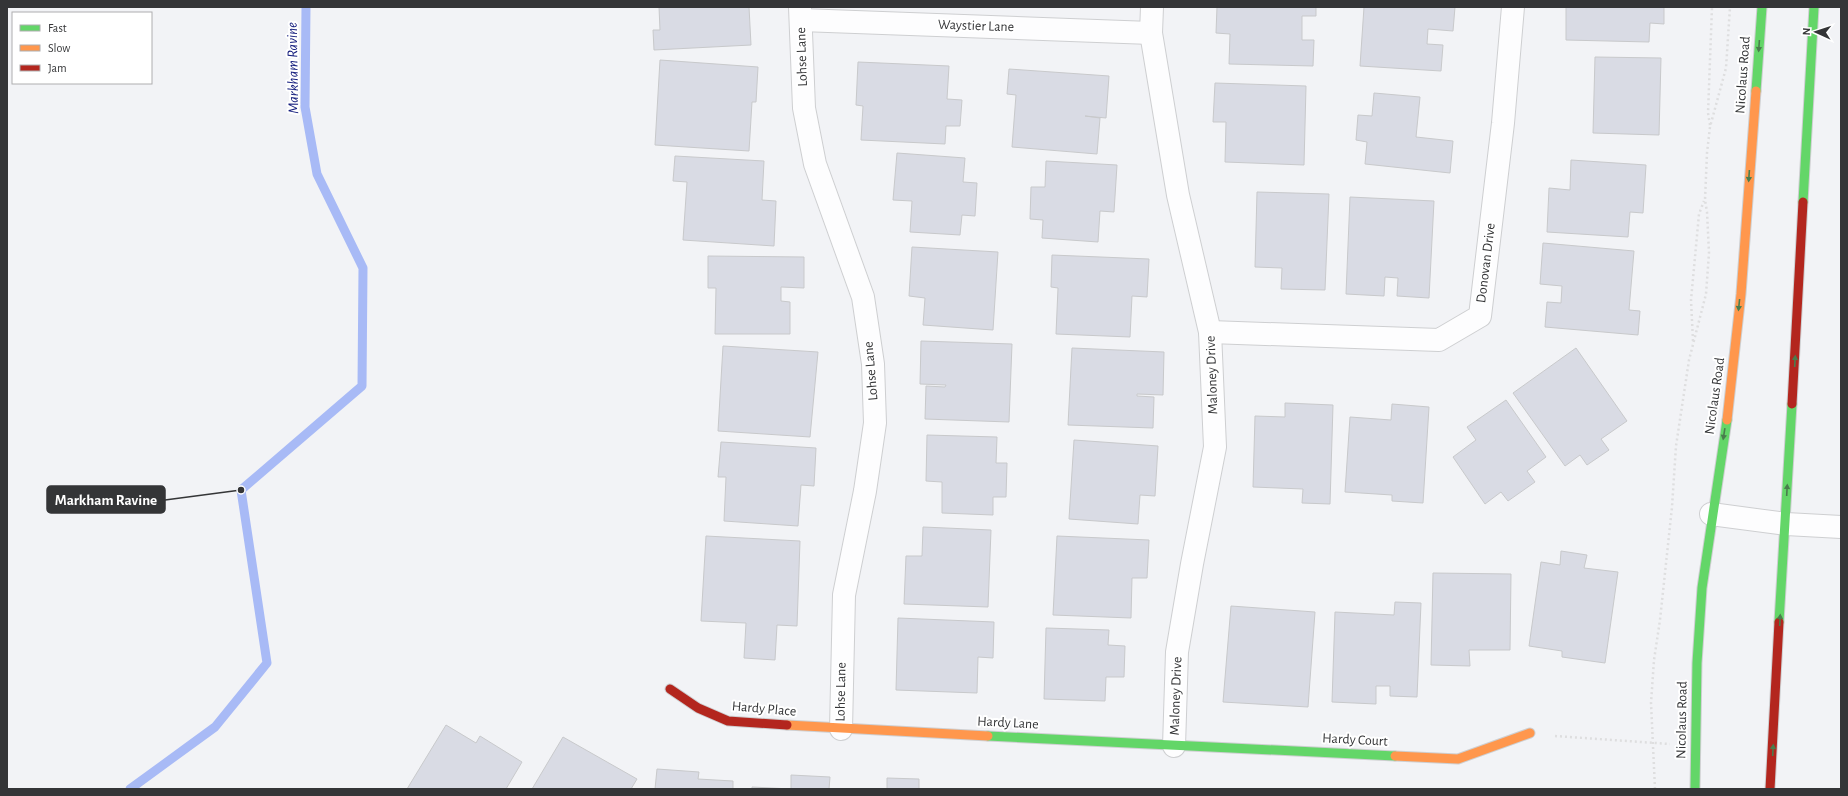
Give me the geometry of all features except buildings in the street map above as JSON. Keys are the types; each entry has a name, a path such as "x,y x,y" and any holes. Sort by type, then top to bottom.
{"main road":[{"name":"Nicolaus Road","path":"1695,789 1697,673 1702,597 1711,514 1732,376 1740,294 1762,7"},
{"path":"1770,789 1814,7"},
{"name":"Hardy Place","path":"670,689 698,708 728,721 841,729"},
{"name":"Hardy Lane","path":"841,729 1174,746"},
{"name":"Hardy Court","path":"1174,746 1458,759 1530,733"}],"street":[{"name":"Maloney Drive","path":"1152,7 1151,33 1178,195 1210,332 1215,447 1192,564 1177,652 1174,746"},
{"name":"Donovan Drive","path":"1210,332 1439,340 1480,316 1503,124 1513,7"},
{"name":"Waystier Lane","path":"800,13 1151,33"},
{"name":"Lohse Lane","path":"800,13 804,108 815,164 862,297 873,364 875,423 865,491 844,595 841,729"},
{"path":"1711,514 1786,524 1841,527"}],"path":[{"path":"1710,127 1708,113 1712,7"},
{"path":"1655,789 1651,703 1654,660 1669,537 1676,446 1693,341 1706,294 1709,253 1707,212 1704,200 1706,153 1710,127 1726,68 1730,7"},
{"path":"1693,341 1691,300 1699,214 1704,200"},
{"path":"1530,733 1582,739 1696,746"}],"waterway":[{"name":"Markham Ravine","path":"130,789 215,727 267,663 241,490 362,386 363,268 317,174 305,107 306,7"}],"traffic: fast":[{"path":"1756,91 1762,7"},
{"path":"1803,202 1814,7"},
{"path":"1779,622 1792,404"},
{"path":"1695,789 1697,663 1702,588 1727,420"},
{"path":"988,736 1395,756"}],"traffic: slow":[{"path":"1727,420 1741,294 1756,91"},
{"path":"787,725 988,736"},
{"path":"1395,756 1458,759 1530,733"}],"traffic: jam":[{"path":"1792,404 1803,202"},
{"path":"1770,789 1779,622"},
{"path":"670,689 698,708 728,721 787,725"}],"place":[{"name":"Markham Ravine","path":"241,490"}]}
